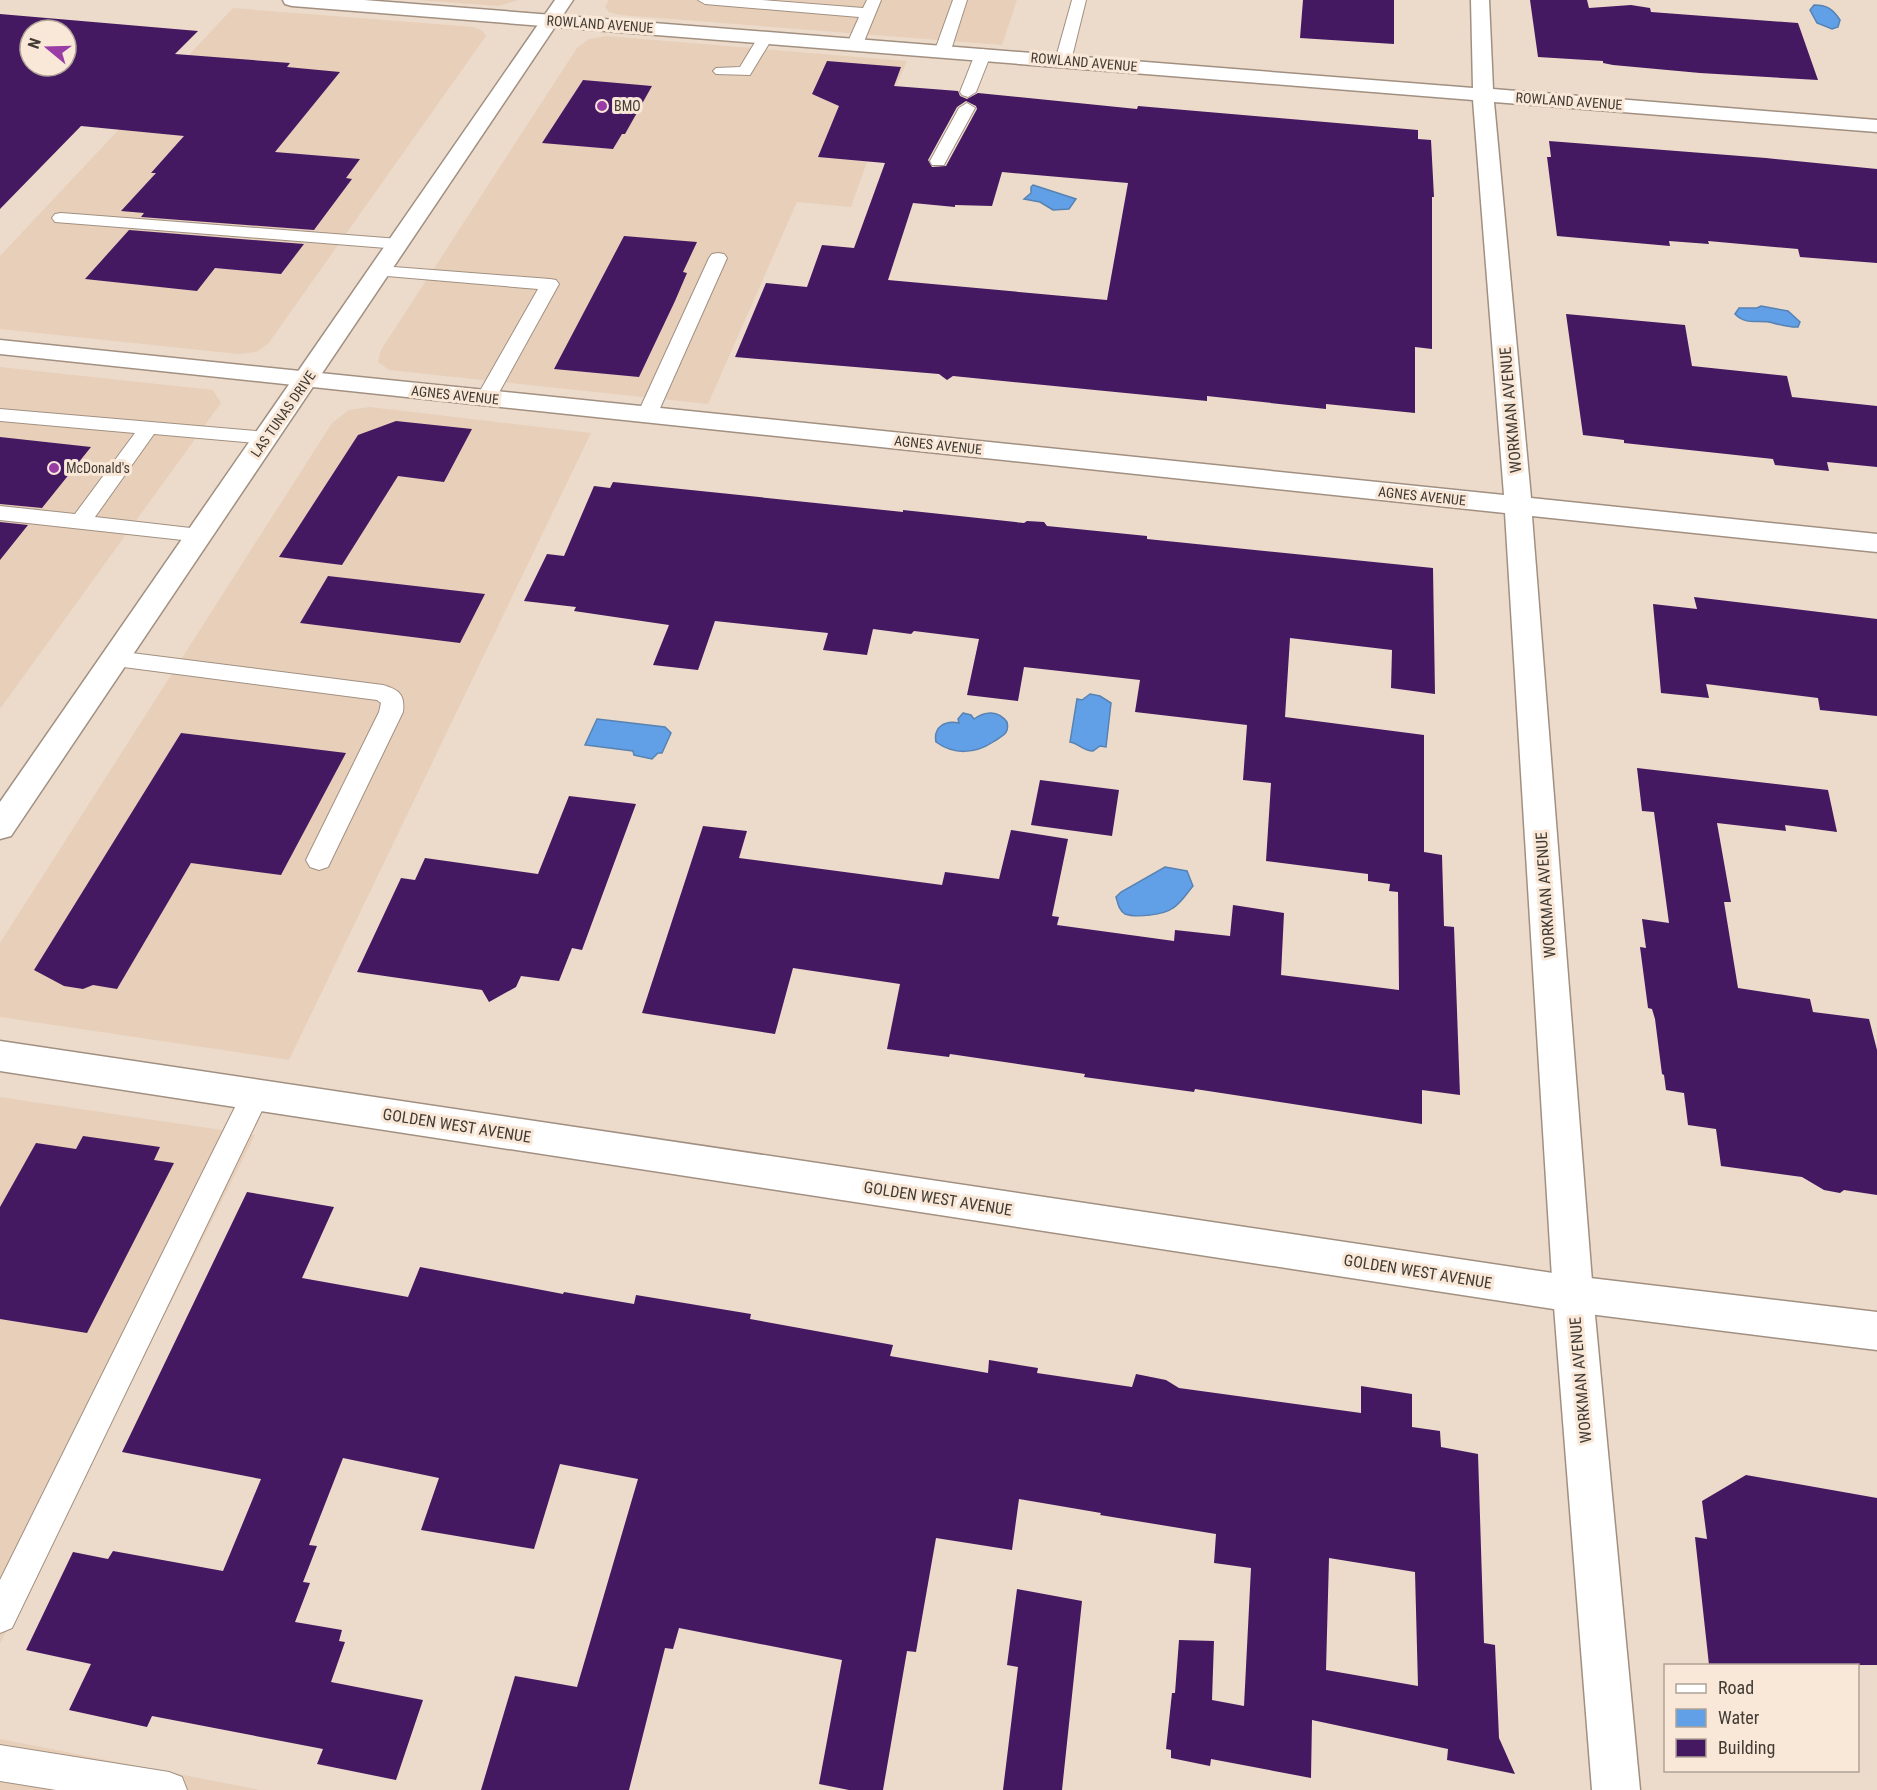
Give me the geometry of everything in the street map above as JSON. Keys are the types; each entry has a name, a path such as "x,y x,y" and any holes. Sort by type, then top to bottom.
{"street":[{"name":"ROWLAND AVENUE","path":"292,0 1877,126"},
{"name":"LAS TUNAS DRIVE","path":"5,812 116,659 564,0"},
{"name":"WORKMAN AVENUE","path":"1480,0 1483,95 1518,506 1573,1294 1616,1790"},
{"name":"AGNES AVENUE","path":"0,348 1877,543"},
{"name":"GOLDEN WEST AVENUE","path":"3,1062 256,1094 1573,1294 1877,1331"}],"lane":[{"path":"705,0 871,6 855,44"},
{"path":"943,50 960,0"},
{"path":"1063,61 1080,0"},
{"path":"722,71 745,72 765,36"},
{"path":"938,161 968,100 982,54"},
{"path":"61,218 399,244"},
{"path":"647,415 718,258"},
{"path":"381,271 550,284 486,398"},
{"path":"0,415 267,438"},
{"path":"81,522 149,428"},
{"path":"0,513 201,535"},
{"path":"116,659 383,693 393,700 391,712 319,860"},
{"path":"0,1616 256,1094"},
{"path":"0,1763 32,1779 169,1790"}],"shaded area":[{"path":"415,0 519,0 499,6"},
{"path":"609,0 1017,0 1002,45 620,15 609,12 605,7"},
{"path":"233,8 474,27 483,31 486,36 268,344 256,352 238,354 0,329 0,256"},
{"path":"607,36 907,61 880,125 851,207 797,202 708,404 389,370 378,362 381,350 577,48 589,39"},
{"path":"0,367 213,390 221,403 0,709"},
{"path":"370,407 591,433 289,1060 0,1017 0,943 332,423 349,410"},
{"path":"0,1097 255,1135 0,1644"},
{"path":"0,1739 260,1790 0,1790"}],"water":[{"path":"1814,5 1832,10 1840,20 1838,27 1832,29 1817,23 1810,10"},
{"path":"1033,185 1076,199 1069,209 1053,210 1040,202 1024,199 1031,193"},
{"path":"1761,306 1788,311 1800,322 1798,327 1748,321 1735,314 1739,308"},
{"path":"1090,694 1100,696 1111,703 1106,747 1100,746 1093,751 1070,742 1077,699 1082,700"},
{"path":"963,713 971,715 974,719 987,713 1000,715 1007,722 1007,730 1004,735 993,742 972,751 957,751 936,742 938,729 945,724 959,723 958,719"},
{"path":"597,719 665,727 671,733 662,753 658,753 652,759 634,755 633,751 585,745"},
{"path":"1165,867 1187,871 1193,886 1181,901 1169,910 1157,914 1136,916 1125,914 1119,907 1116,897"}],"building":[{"path":"1303,0 1394,0 1394,44 1300,38"},
{"path":"1530,0 1587,0 1589,8 1631,5 1650,8 1651,12 1798,23 1818,80 1700,73 1613,65 1603,63 1603,61 1538,57"},
{"path":"0,14 47,18 18,18 18,78 78,78 78,21 198,31 175,54 290,63 287,67 340,72 275,152 360,159 346,178 352,179 314,230 141,217 144,213 121,211 156,173 151,173 184,136 81,126 0,209"},
{"path":"827,61 901,67 894,86 958,91 960,96 967,99 978,93 1137,109 1138,106 1418,130 1418,139 1431,140 1434,197 1432,197 1432,349 1415,347 1415,413 1326,404 1326,409 1207,396 1207,401 953,376 947,380 939,374 735,357 766,283 807,287 822,245 854,248 885,163 818,157 839,106 812,94","holes":["966,101 976,106 977,109 946,166 932,167 928,160 957,107","1002,172 1128,183 1107,300 888,280 913,203 955,207 955,205 992,206"]},
{"path":"583,80 652,86 625,134 622,134 613,149 542,143"},
{"path":"1549,141 1877,169 1877,263 1800,257 1798,249 1708,241 1709,244 1669,241 1670,246 1557,236 1547,157 1551,157"},
{"path":"129,230 304,244 281,274 215,268 197,291 85,279"},
{"path":"624,236 697,242 683,272 687,273 675,301 639,377 554,369"},
{"path":"1566,314 1685,325 1692,366 1787,376 1792,397 1877,406 1877,467 1827,462 1829,471 1775,465 1773,459 1624,443 1624,440 1583,435"},
{"path":"396,421 472,429 444,482 398,476 342,565 279,557 358,435"},
{"path":"0,437 91,447 42,508 0,504"},
{"path":"613,482 903,512 903,510 1024,523 1027,521 1044,522 1047,526 1147,536 1147,539 1433,568 1435,694 1391,688 1392,650 1290,638 1285,717 1424,735 1424,852 1442,855 1444,926 1454,927 1460,1095 1422,1090 1422,1124 1195,1089 1194,1092 1084,1077 1085,1074 950,1054 949,1057 887,1049 900,984 793,968 775,1034 642,1013 703,826 747,831 739,858 942,885 945,872 999,879 1011,830 1068,839 1052,916 1059,917 1057,925 1174,941 1175,930 1230,936 1233,905 1284,913 1281,975 1399,990 1398,892 1389,891 1390,884 1368,881 1368,874 1266,861 1271,783 1243,780 1247,725 1135,712 1140,680 1024,667 1018,701 967,695 979,639 914,631 911,634 873,629 867,655 823,650 828,633 715,621 698,670 653,665 669,625 574,611 576,607 524,601 547,554 564,556 594,486 610,488"},
{"path":"0,522 28,525 0,560"},
{"path":"328,576 485,594 460,643 300,623"},
{"path":"1694,597 1877,619 1877,716 1820,710 1818,698 1706,684 1709,698 1661,693 1653,604 1697,609"},
{"path":"181,733 346,753 281,875 191,863 117,989 93,985 83,989 64,986 34,970"},
{"path":"1637,768 1828,790 1837,832 1785,825 1786,831 1717,823 1731,902 1724,902 1738,988 1810,999 1813,1012 1869,1019 1877,1050 1877,1195 1844,1190 1840,1193 1824,1190 1802,1177 1721,1166 1716,1129 1688,1125 1684,1093 1666,1090 1655,1019 1652,1009 1648,1008 1640,947 1646,948 1642,919 1669,923 1654,812 1642,811"},
{"path":"1040,780 1119,790 1112,836 1031,825"},
{"path":"569,796 636,804 582,950 572,948 559,981 521,976 516,987 489,1002 482,990 357,972 401,878 415,880 425,858 538,874"},
{"path":"83,1136 160,1147 154,1160 174,1163 87,1333 0,1319 0,1207 36,1143 76,1149"},
{"path":"247,1192 334,1207 302,1278 408,1297 420,1267 563,1294 564,1292 634,1304 636,1295 751,1314 750,1319 893,1345 890,1356 988,1373 989,1360 1038,1368 1037,1373 1132,1387 1136,1374 1166,1380 1179,1388 1361,1413 1361,1386 1412,1394 1412,1427 1440,1431 1441,1447 1478,1454 1484,1643 1495,1645 1499,1738 1515,1774 1447,1760 1448,1749 1312,1720 1311,1778 1211,1759 1210,1766 1171,1758 1171,1750 1166,1749 1172,1693 1175,1693 1179,1640 1214,1641 1212,1700 1244,1706 1251,1568 1214,1563 1216,1534 1019,1499 1012,1550 936,1538 916,1652 907,1651 883,1790 849,1790 819,1784 842,1660 679,1628 673,1649 665,1648 629,1790 481,1790 515,1676 577,1687 638,1479 560,1464 534,1549 421,1530 439,1478 343,1458 309,1545 317,1546 303,1582 310,1583 295,1622 342,1630 339,1641 345,1642 331,1682 423,1700 396,1780 317,1764 323,1749 152,1716 147,1727 69,1710 91,1664 26,1650 73,1552 108,1559 113,1551 223,1571 261,1479 122,1452","holes":["1329,1558 1415,1572 1418,1686 1326,1670"]},
{"path":"1746,1475 1877,1498 1877,1665 1709,1664 1695,1537 1707,1539 1702,1501"},
{"path":"1017,1589 1082,1601 1062,1790 1003,1790 1018,1667 1007,1665"}],"place":[{"name":"BMO","path":"602,106"},
{"name":"McDonald's","path":"54,468"}]}
